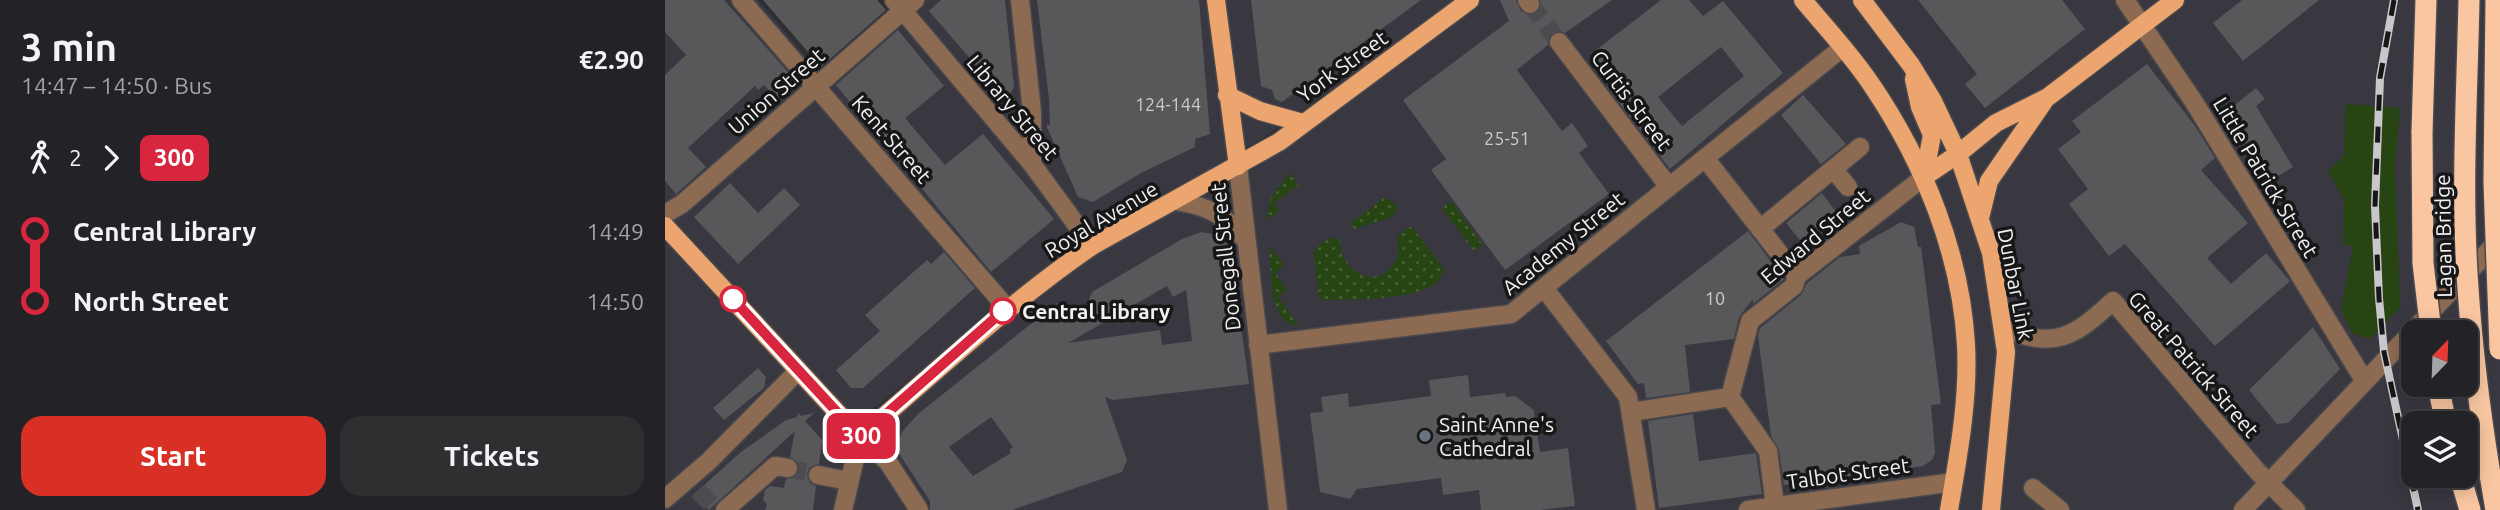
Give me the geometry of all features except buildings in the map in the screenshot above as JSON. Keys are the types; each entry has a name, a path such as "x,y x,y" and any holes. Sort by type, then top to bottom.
{"highway":[{"path":"2426,0 2422,132 2423,263 2430,320"},
{"name":"Lagan Bridge","path":"2469,0 2465,183 2467,285 2476,387 2496,510"},
{"path":"2496,0 2494,182 2500,349"},
{"path":"2464,488 2470,510"}],"main road":[{"name":"Donegall Street","path":"1216,0 1238,166"},
{"name":"York Street","path":"1238,166 1303,123 1470,0"},
{"path":"1803,0 1872,85 1898,126 1924,177 1950,251 1960,292 1966,346 1964,405 1949,510"},
{"path":"1862,0 1911,65 1933,101 1958,154"},
{"path":"1924,177 1996,123 2047,97 2175,0"},
{"path":"1911,65 1920,107 1932,135 1924,177"},
{"path":"1227,95 1260,111 1303,123"},
{"path":"1980,218 1989,181 2047,97"},
{"name":"Dunbar Link","path":"1958,154 1991,253 2006,352 1991,510"},
{"name":"Royal Avenue","path":"860,437 1007,308 1091,246 1238,166"},
{"path":"665,226 797,372 860,437"}],"street":[{"name":"Kent Street","path":"741,0 1007,308"},
{"path":"1020,0 1032,112 1032,164"},
{"name":"Little Patrick Street","path":"2125,0 2144,25 2364,380"},
{"name":"Union Street","path":"665,215 683,204 816,86 904,3"},
{"name":"Library Street","path":"904,3 1032,164 1091,246"},
{"name":"Curtis Street","path":"1559,42 1669,187"},
{"name":"Academy Street","path":"1258,345 1511,314 1842,48"},
{"path":"1760,229 1860,147"},
{"path":"1705,158 1797,276"},
{"name":"Donegall Street","path":"1238,166 1278,510"},
{"path":"1833,170 1848,187"},
{"name":"Edward Street","path":"1730,397 1750,321 1794,286 1797,276 1924,177"},
{"path":"1176,201 1203,206 1226,218 1245,239"},
{"path":"2243,510 2500,239"},
{"path":"1543,288 1628,397 1646,510"},
{"name":"Great Patrick Street","path":"2003,328 2033,340 2069,335 2086,326 2113,301 2296,510"},
{"path":"665,499 693,485 797,372"},
{"path":"1631,412 1730,397 1768,451 1775,506"},
{"path":"843,510 860,437 888,462 919,510"},
{"path":"718,509 775,466 788,468"},
{"path":"818,475 848,481"},
{"name":"Talbot Street","path":"1748,510 1875,501 1954,482"},
{"path":"2033,488 2060,510"}],"shaded area":[{"path":"665,0 758,0 829,84 923,8 917,0 2500,0 2500,510 665,510","holes":["1377,56 1387,71 1253,169 1086,260 869,429 859,420 1071,250 1265,137"]}],"green space":[{"path":"2346,104 2400,108 2395,165 2400,308 2370,339 2352,333 2341,309 2353,246 2343,245 2344,199 2328,171 2344,156"},
{"path":"1290,173 1299,185 1274,203 1279,211 1266,220 1272,196"},
{"path":"1384,198 1397,206 1396,213 1387,219 1353,229 1352,222"},
{"path":"1451,201 1483,245 1474,251 1442,208"},
{"path":"1409,227 1413,228 1443,268 1439,279 1428,288 1372,299 1319,298 1314,254 1322,243 1336,238 1340,241 1347,264 1364,276 1374,277 1391,268 1397,257 1398,235"},
{"path":"1269,245 1284,265 1275,273 1287,290 1278,297 1299,326 1289,323 1281,316 1276,306"}],"tunnel":[{"path":"1530,4 1559,42"},
{"path":"788,468 818,475"},
{"path":"698,491 713,506"}],"railway":[{"path":"2394,0 2380,78 2375,206 2379,298 2384,352 2418,510"}],"bus line":[{"name":"300","path":"733,299 797,372 860,437 1003,311"}],"place":[{"name":"Central Library","path":"1003,311"},
{"name":"Saint Anne's Cathedral","path":"1425,436"}]}
